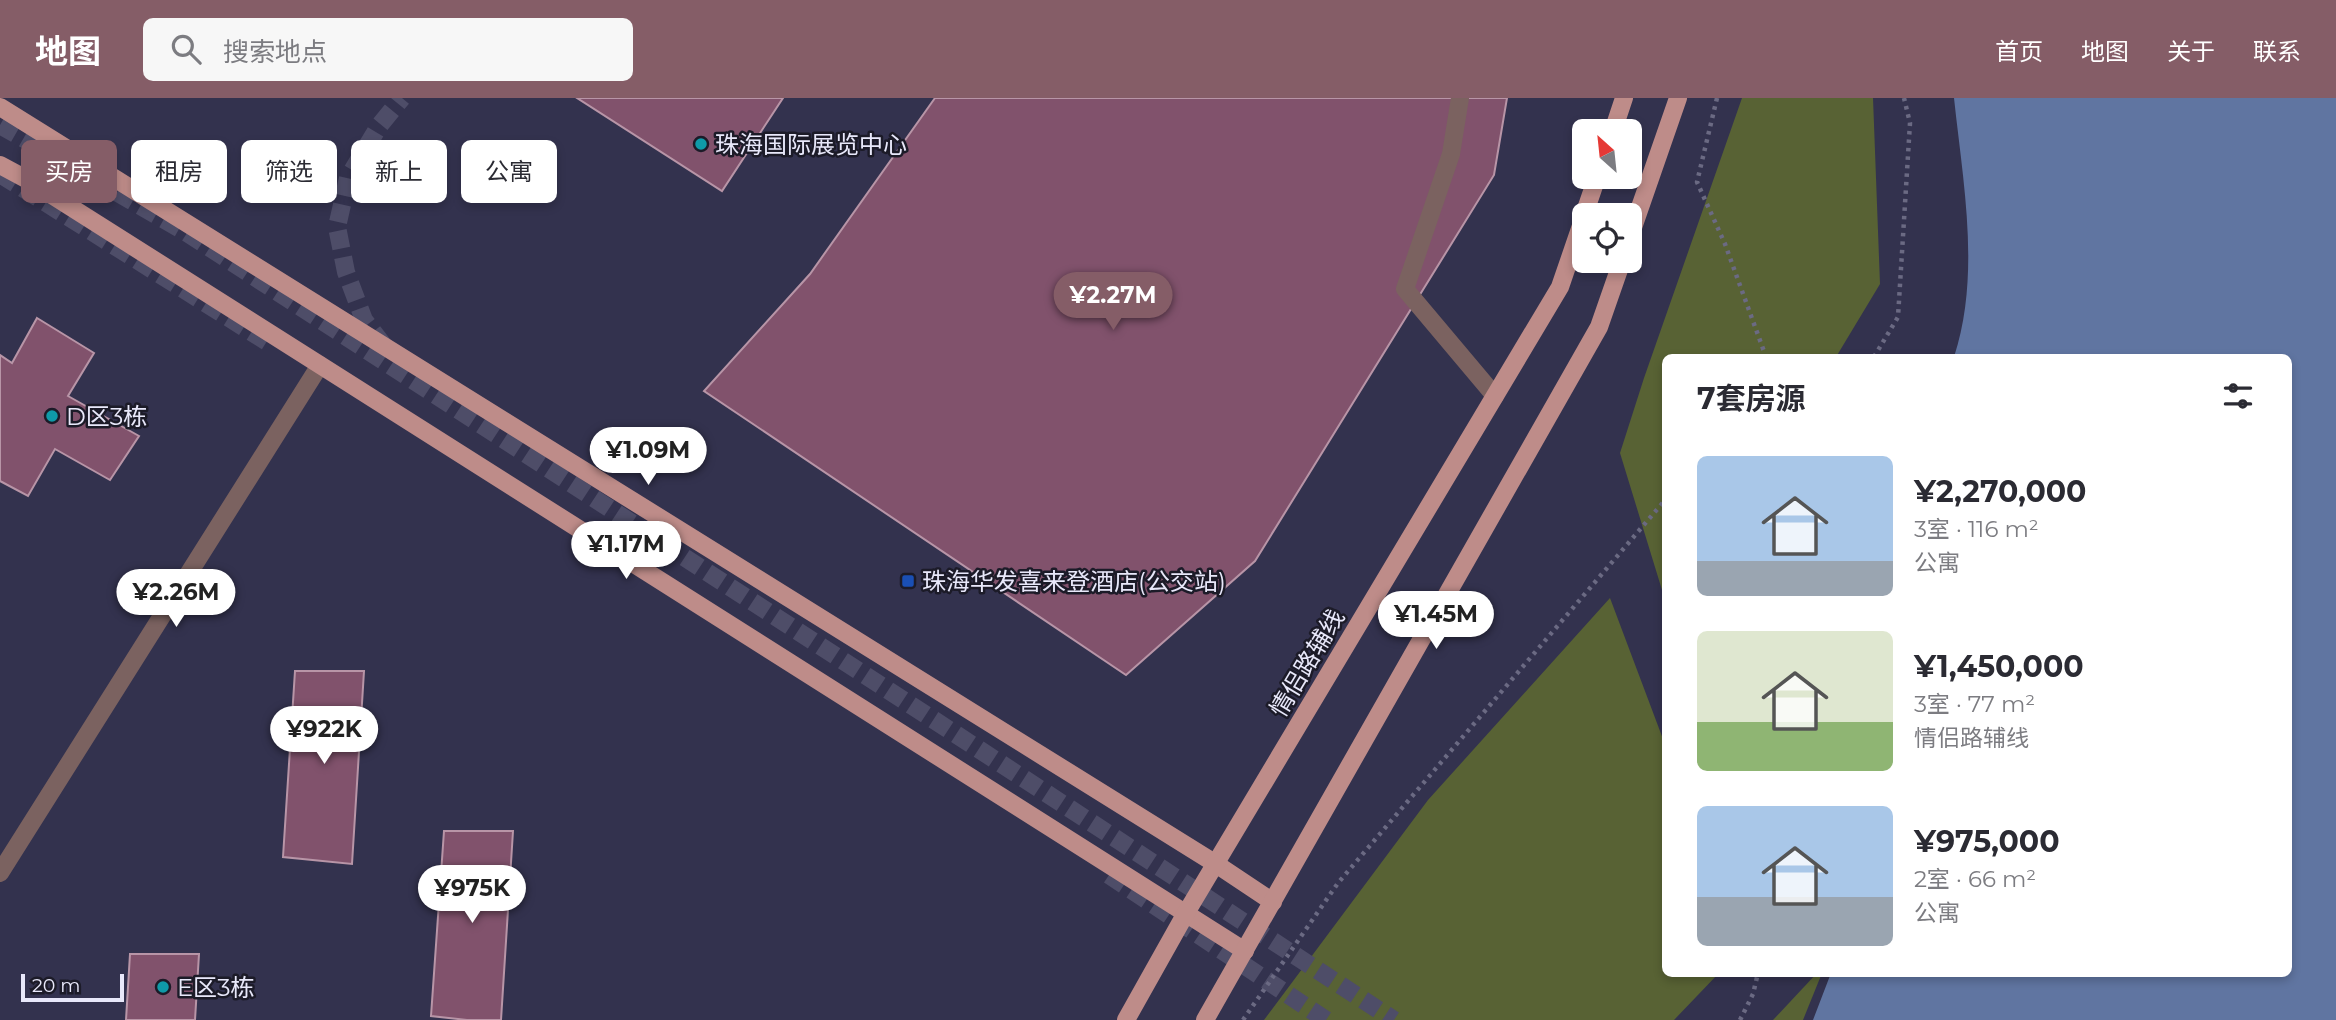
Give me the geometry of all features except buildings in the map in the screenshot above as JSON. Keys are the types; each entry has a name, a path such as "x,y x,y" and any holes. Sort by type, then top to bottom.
{"main road":[{"path":"1617,119 1624,98"},
{"path":"1642,203 1678,98"},
{"path":"0,107 1273,902"},
{"path":"0,157 21,174"},
{"path":"0,165 21,176"},
{"path":"64,203 1245,951"},
{"name":"情侣路辅线","path":"1126,1020 1186,913 1560,287 1572,252"},
{"path":"1205,1020 1599,327 1618,273"}],"street":[{"path":"1460,98 1451,154 1405,289 1495,396"},
{"path":"0,873 320,365"}],"path":[{"path":"1717,98 1697,182 1725,243 1765,354"},
{"path":"1876,354 1898,317 1910,123 1904,98"},
{"path":"1243,1020 1338,883 1662,504"},
{"path":"1740,1020 1753,994 1757,977"}],"green space":[{"path":"1742,98 1873,98 1880,284 1838,354 1662,354 1662,590 1620,453"},
{"path":"1610,598 1662,736 1662,977 1715,977 1674,1020 1264,1020 1428,800"},
{"path":"1813,977 1820,977 1803,1020 1773,1020"}],"water":[{"path":"1954,98 2336,98 2336,1020 1813,1020 1829,977 2292,977 2292,354 1955,354 1967,293 1968,228"}],"tunnel":[{"path":"384,346 364,320 346,272 337,227 348,178 379,126 402,98"},
{"path":"0,125 184,231 1394,1020"},
{"path":"0,174 272,345"},
{"path":"1109,875 1326,1020"}],"place":[{"name":"珠海国际展览中心","path":"701,144"},
{"name":"D区3栋","path":"52,416"},
{"name":"珠海华发喜来登酒店(公交站)","path":"908,581"},
{"name":"E区3栋","path":"163,987"}]}
